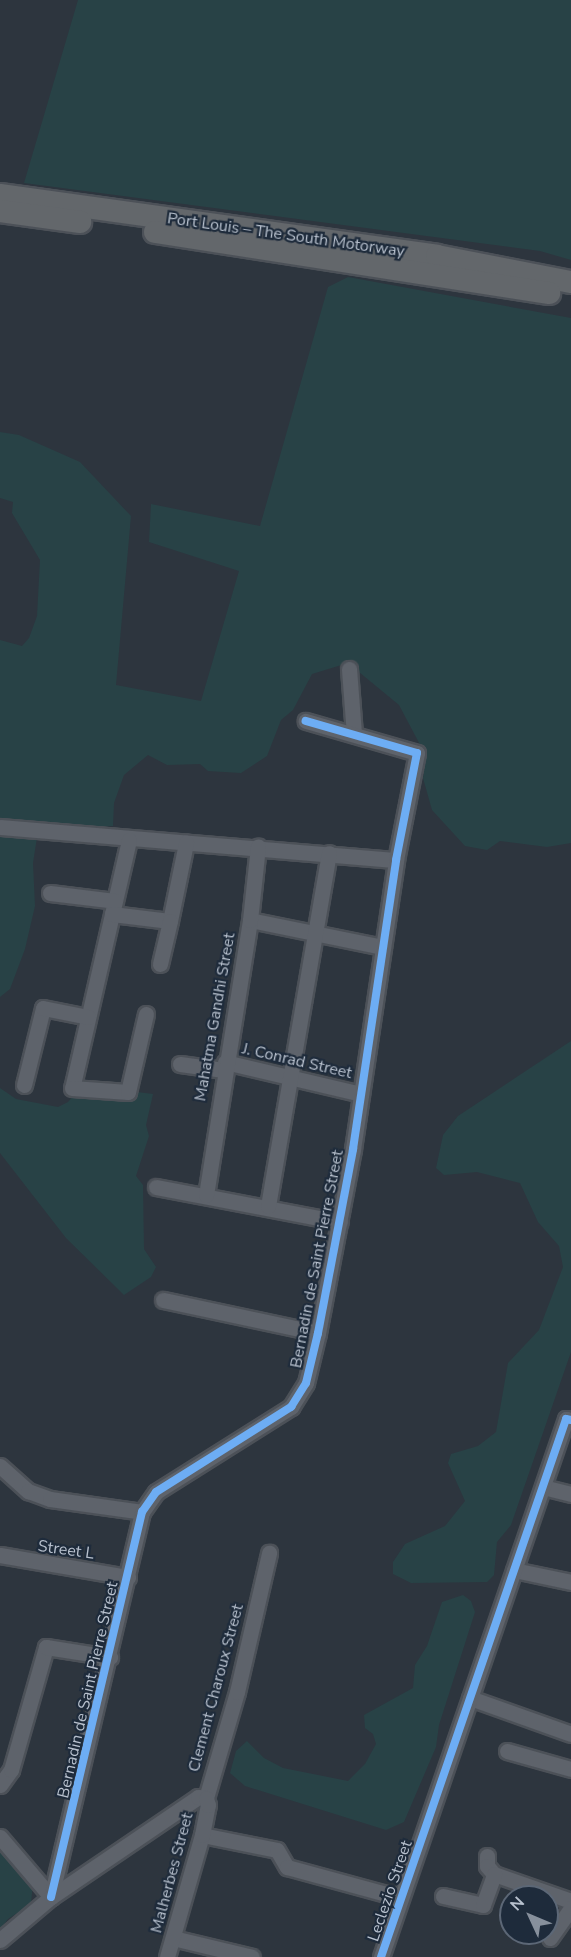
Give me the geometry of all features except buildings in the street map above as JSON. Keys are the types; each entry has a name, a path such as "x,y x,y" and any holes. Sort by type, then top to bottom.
{"highway":[{"name":"Port Louis – The South Motorway","path":"0,195 437,256 571,282"},
{"name":"Port Louis – The South Motorway","path":"0,211 436,273 571,297"}],"street":[{"path":"306,721 354,734 349,669"},
{"name":"Bernadin de Saint Pierre Street","path":"51,1897 110,1657 142,1512 156,1492 291,1407 306,1383 340,1222 396,860 417,753 354,734"},
{"path":"0,827 129,840 258,846 396,860"},
{"path":"129,840 72,1088 128,1092 146,1014"},
{"path":"160,964 186,843"},
{"name":"Mahatma Gandhi Street","path":"206,1195 250,921 258,846"},
{"path":"268,1206 329,853"},
{"path":"50,893 170,921"},
{"path":"250,921 383,947"},
{"path":"24,1085 43,1008 88,1017"},
{"name":"J. Conrad Street","path":"180,1064 225,1066 361,1094"},
{"path":"156,1187 268,1206 340,1222"},
{"path":"163,1300 318,1333"},
{"name":"Leclezio Street","path":"381,1957 566,1419 571,1420"},
{"path":"0,1466 28,1491 50,1498 142,1512"},
{"path":"543,1487 571,1494"},
{"name":"Clement Charoux Street","path":"0,1940 51,1897 198,1797 206,1798 237,1692 269,1553"},
{"name":"Street L","path":"0,1555 128,1577"},
{"path":"514,1570 571,1582"},
{"path":"0,1785 11,1770 46,1647 110,1657"},
{"path":"470,1698 571,1734"},
{"path":"507,1751 571,1768"},
{"name":"Malherbes Street","path":"167,1957 202,1835 208,1805 206,1798"},
{"path":"202,1835 277,1850 287,1867 401,1898"},
{"path":"0,1837 51,1897"},
{"path":"487,1856 487,1866 494,1874 515,1885"},
{"path":"443,1896 483,1905 494,1874"},
{"path":"559,1925 571,1908"},
{"path":"173,1938 252,1957"}],"green space":[{"path":"78,0 571,0 571,260 540,251 24,183"},
{"path":"348,277 571,318 571,843 547,847 500,841 487,850 465,846 432,810 423,778 426,756 399,705 348,663 312,674 293,710 281,720 267,756 241,773 208,771 200,764 167,765 148,755 124,775 114,803 113,826 38,831 33,863 35,906 25,949 10,989 0,997 0,640 22,646 29,638 37,616 40,560 12,513 13,502 0,498 0,432 19,435 80,462 131,516 116,685 201,701 239,571 149,542 151,504 260,526 328,287"},
{"path":"571,1041 571,1352 511,1525 497,1542 494,1575 487,1582 411,1583 393,1574 393,1562 405,1544 445,1526 465,1501 448,1463 451,1454 478,1446 496,1432 508,1363 539,1330 563,1267 559,1246 538,1222 520,1183 477,1172 444,1175 436,1168 443,1135 458,1116"},
{"path":"82,1085 153,1094 146,1125 149,1136 136,1176 143,1185 144,1249 156,1267 151,1277 124,1295 66,1238 0,1153 0,1088 16,1099 58,1107 68,1102"},
{"path":"463,1595 471,1601 475,1612 439,1725 436,1747 404,1822 386,1830 245,1786 230,1773 236,1751 247,1741 264,1758 283,1768 348,1781 365,1764 376,1744 373,1734 365,1728 364,1715 413,1688 415,1665 427,1646 442,1602"},
{"path":"0,1841 33,1882 31,1904 8,1919 0,1930"}],"cycle path":[{"path":"51,1897 142,1512 156,1492 291,1407 306,1383 318,1333 353,1149 396,860 417,753 306,721"},
{"path":"381,1957 566,1419 571,1420"}]}
